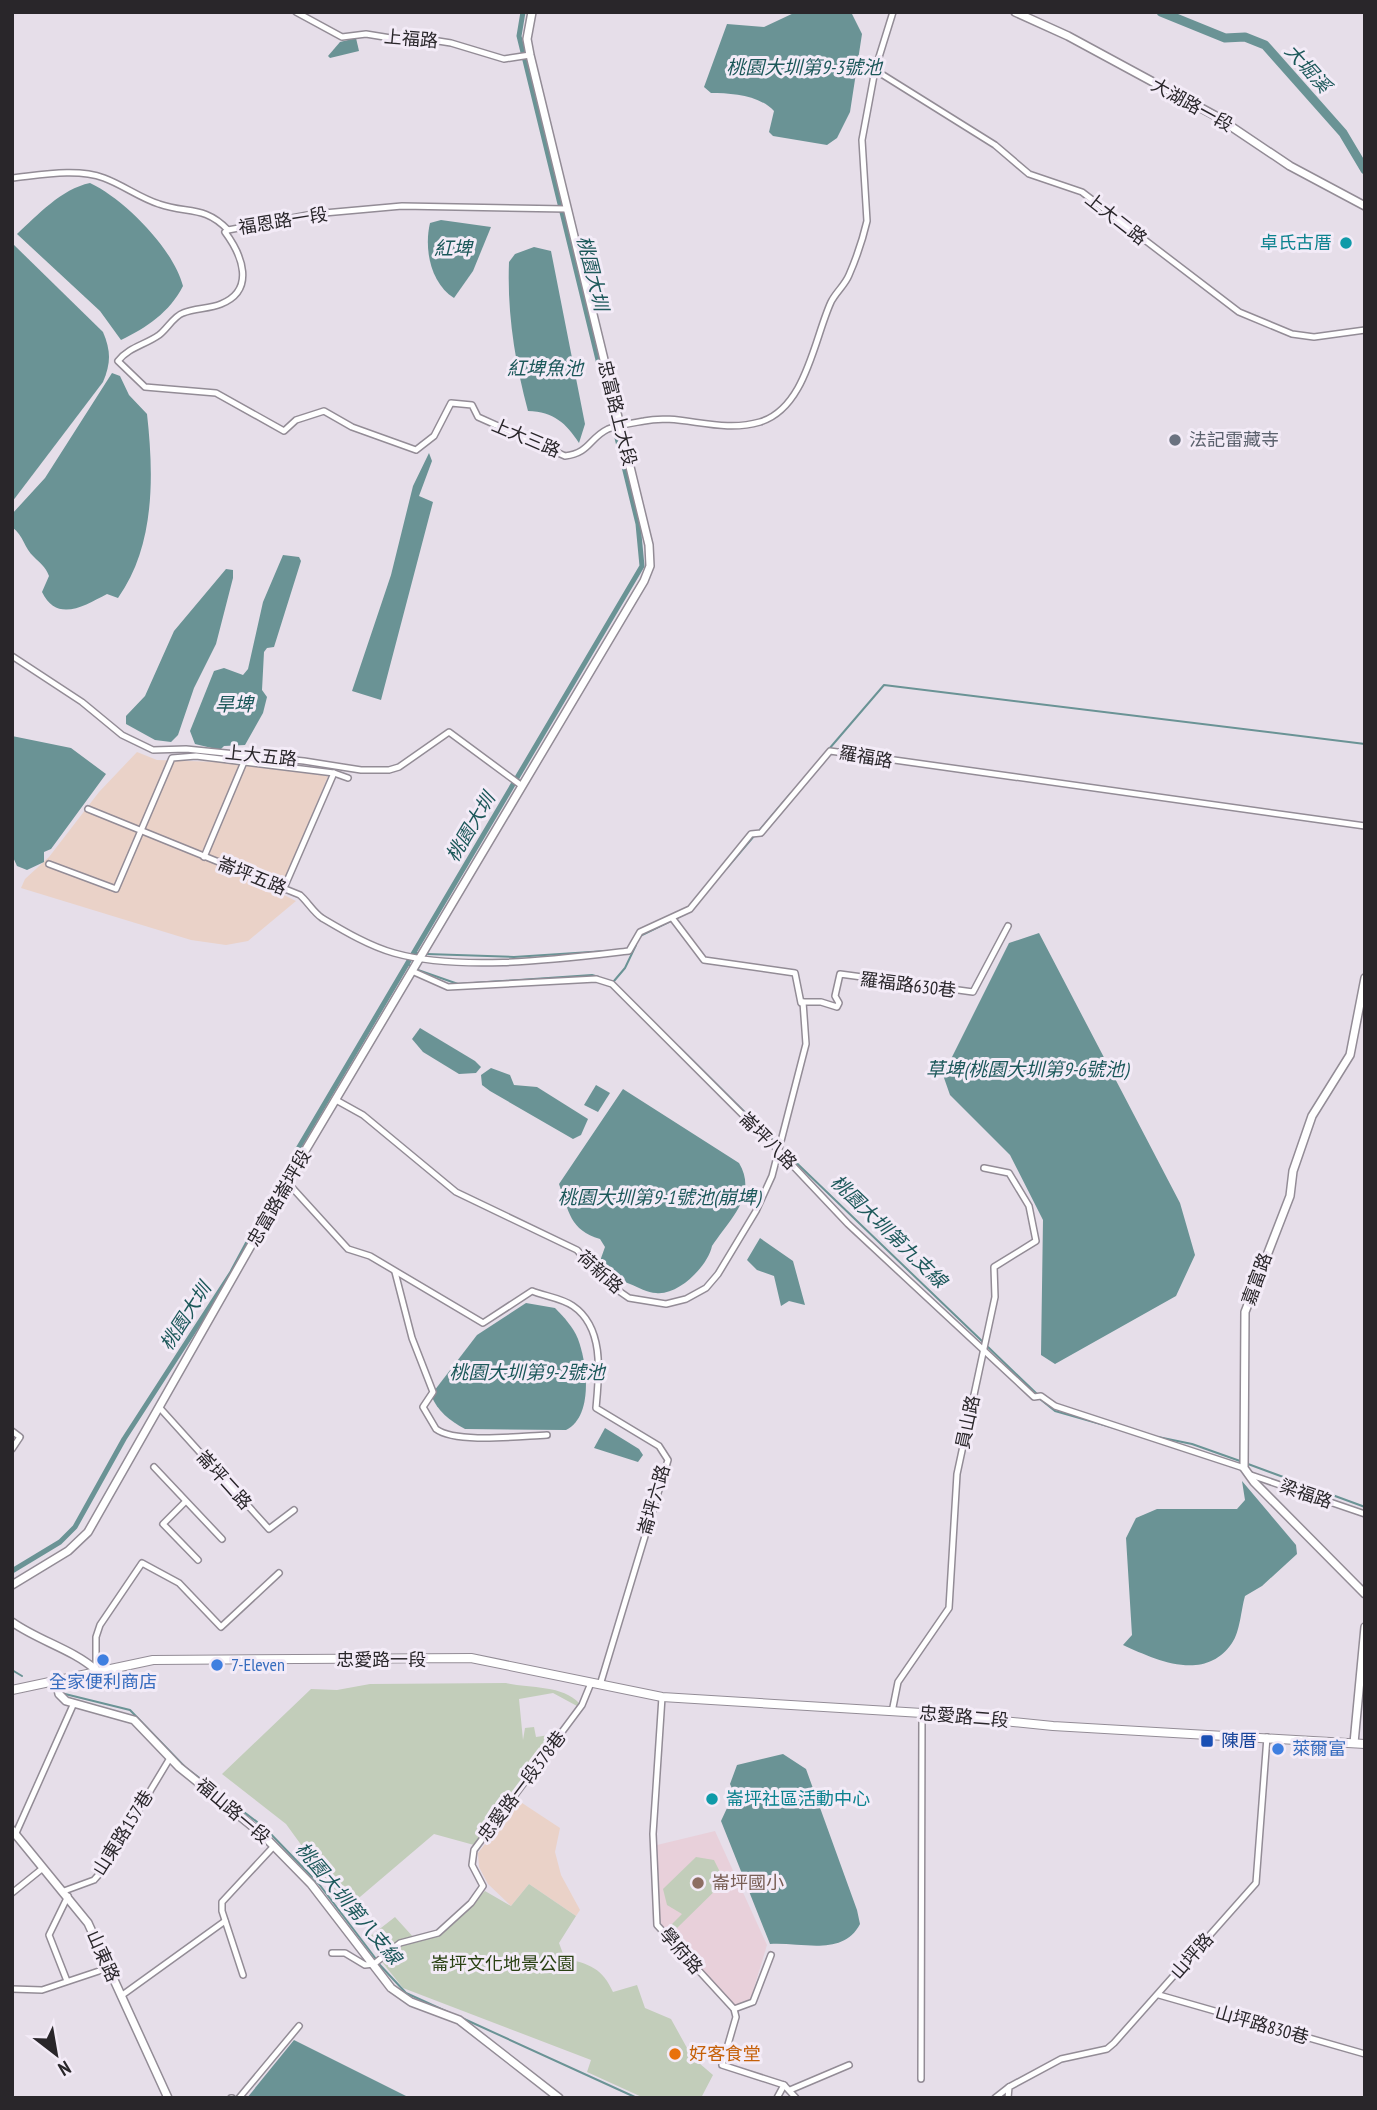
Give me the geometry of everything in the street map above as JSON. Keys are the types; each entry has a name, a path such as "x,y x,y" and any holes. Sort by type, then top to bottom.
{"main road":[{"name":"忠愛路一段","path":"12,1690 153,1660 471,1658 662,1697"},
{"name":"忠愛路二段","path":"662,1697 922,1713 1053,1726 1365,1744"}],"street":[{"name":"上福路","path":"296,12 342,37 366,34 402,40 419,38 451,43 504,60 528,56"},
{"name":"忠富路上大段","path":"521,786 639,591 650,566 649,545 562,210 528,56 527,30 532,12"},
{"name":"上大三路","path":"228,230 225,232 242,261 243,282 239,291 234,298 219,305 184,313 158,336 123,355 118,361 145,387 216,393 284,431 296,420 324,411 352,427 416,450 434,436 451,403 472,405 478,417 565,456 588,449 608,429 648,420 716,427 761,422 787,403 804,374 832,301 850,272 867,220 862,140 875,70 893,12"},
{"name":"大湖路一段","path":"1014,12 1068,36 1214,115 1290,166 1365,206"},
{"name":"上大二路","path":"875,70 995,145 1029,174 1082,192 1239,312 1314,337 1365,330"},
{"name":"福恩路一段","path":"12,178 83,173 104,177 160,205 196,210 217,218 228,230 313,214 402,206 562,210"},
{"name":"上大五路","path":"12,656 82,702 122,735 153,750 304,761 361,770 389,770 449,732 521,786"},
{"path":"173,750 178,756"},
{"name":"羅福路","path":"416,958 479,962 557,959 629,951 640,932 690,909 830,751 1365,826"},
{"path":"49,864 116,889 170,759 178,756 334,773 348,778"},
{"path":"205,857 244,762"},
{"path":"284,888 334,773"},
{"name":"忠富路崙坪段","path":"12,1585 68,1551 88,1532 287,1182 412,971 416,958 521,786"},
{"name":"崙坪五路","path":"88,809 300,895 319,916 372,945 416,958"},
{"name":"荷新路","path":"336,1100 363,1115 456,1192 577,1250 606,1282 629,1298 666,1304 687,1299 706,1288 718,1274 756,1211 779,1151 806,1044 803,1002 801,1003 795,973 704,960 673,919"},
{"name":"羅福路630巷","path":"803,1002 821,1002 837,1007 839,1003 835,996 840,974 973,992 1008,926"},
{"name":"崙坪八路","path":"412,971 448,987 596,979 612,984 848,1224 1034,1397 1041,1396 1055,1406 1246,1471"},
{"name":"嘉富路","path":"1246,1471 1245,1312 1290,1196 1293,1171 1312,1116 1350,1055 1365,978"},
{"name":"員山路","path":"892,1712 898,1682 949,1608 957,1474 996,1287 994,1267 1036,1241 1029,1206 1009,1173 984,1168"},
{"name":"崙坪六路","path":"287,1182 348,1249 358,1251 482,1323 532,1291 571,1304 582,1314 592,1330 600,1368 596,1408 659,1446 668,1460 595,1684"},
{"path":"396,1272 412,1338 433,1392 423,1407 436,1429 451,1434 483,1437 547,1435"},
{"name":"崙坪二路","path":"159,1407 268,1529 294,1510"},
{"path":"12,1431 20,1437 12,1449"},
{"path":"153,1467 222,1539"},
{"path":"1246,1471 1365,1594"},
{"name":"梁福路","path":"1246,1471 1365,1514"},
{"path":"185,1502 163,1524 198,1560"},
{"path":"96,1670 96,1637 100,1625 142,1563 179,1583 221,1627 279,1573"},
{"path":"12,1622 38,1640 83,1659 96,1670"},
{"path":"1354,1744 1365,1627"},
{"path":"14,1832 74,1703 66,1701 59,1694 56,1680"},
{"name":"忠愛路一段378巷","path":"376,1963 400,1944 438,1933 481,1891 483,1886 472,1866 474,1850 595,1684"},
{"name":"學府路","path":"662,1697 653,1834 657,1925 734,2009"},
{"name":"福山路一段","path":"74,1703 134,1720 170,1758 274,1846 311,1884 376,1963 391,1988 411,2002 459,2020 559,2098"},
{"path":"920,2079 922,1713"},
{"name":"山坪路","path":"1009,2087 1061,2059 1107,2049 1159,1995 1259,1877 1267,1737"},
{"name":"山東路157巷","path":"66,1894 94,1880 102,1871 170,1758"},
{"name":"山東路","path":"14,1832 88,1923 169,2098"},
{"path":"243,1975 225,1921 222,1902 274,1846"},
{"path":"12,1893 43,1868"},
{"path":"66,1894 49,1935 67,1981"},
{"path":"121,1996 225,1921"},
{"path":"332,1953 345,1953 365,1965 376,1963"},
{"path":"771,1955 753,2001 734,2009 736,2017 722,2065 783,2085 796,2098"},
{"path":"12,1989 42,1990 108,1968"},
{"name":"山坪路830巷","path":"1159,1995 1365,2054"},
{"path":"239,2098 299,2026"},
{"path":"790,2090 849,2065"},
{"path":"777,2098 783,2085"},
{"path":"995,2098 1009,2087"},
{"path":"1008,2098 1009,2087"}],"shaded area":[{"path":"137,752 157,760 219,762 328,776 280,893 296,901 248,941 226,945 191,940 21,888 25,879 49,857 99,792"},
{"path":"519,1801 560,1828 555,1852 561,1875 580,1910 576,1916 529,1884 511,1906 488,1884 479,1867 478,1853"},
{"name":"崙坪國小","path":"715,1831 767,1945 750,2001 742,2006 732,2005 666,1933 660,1921 657,1845"}],"green space":[{"path":"506,1683 555,1690 579,1703 577,1706 553,1693 519,1699 523,1740 525,1728 534,1727 536,1737 556,1734 474,1845 434,1834 347,1908 286,1824 222,1774 311,1689 337,1690 370,1684"},
{"path":"696,1857 714,1860 722,1876 728,1878 676,1929 671,1925 682,1914 667,1905 663,1889"},
{"name":"崙坪文化地景公園","path":"529,1884 576,1916 559,1943 565,1959 594,1968 605,1978 613,1992 637,1985 645,2008 671,2019 692,2057 713,2075 701,2098 644,2098 587,2072 591,2060 403,1988 382,1962 368,1938 395,1917 415,1939 438,1935 485,1891 511,1906"}],"water":[{"name":"桃園大圳第9-3號池","path":"796,12 851,12 862,34 850,112 837,138 827,145 773,136 769,132 774,111 761,101 744,96 711,93 704,87 727,24 764,27"},
{"path":"356,38 359,51 330,58 328,56 340,42"},
{"path":"90,183 103,190 146,226 169,256 183,286 171,304 156,318 121,340 100,311 17,234 60,197"},
{"name":"紅埤","path":"441,220 491,227 473,271 454,298 439,283 429,254 430,223"},
{"path":"12,243 103,332 109,357 103,382 12,502"},
{"name":"紅埤魚池","path":"534,247 551,251 585,424 579,443 569,430 552,416 528,411 523,393 511,319 509,262 515,254"},
{"path":"112,373 120,376 129,395 147,414 151,486 145,533 130,578 118,598 107,594 80,607 63,609 55,607 42,592 49,576 12,527 12,514 45,478"},
{"path":"429,453 432,461 419,496 433,502 381,700 352,691 391,575 413,486"},
{"name":"旱埤","path":"283,555 299,557 301,561 274,647 267,648 264,652 262,690 267,697 263,713 245,745 224,746 220,750 195,744 190,731 214,671 224,668 243,675 248,669 263,602"},
{"path":"226,569 233,570 233,578 216,644 194,688 178,735 171,742 155,740 126,724 126,716 145,696 174,631"},
{"path":"12,736 71,748 106,774 51,849 44,852 44,862 27,870 17,866 12,855"},
{"name":"草埤(桃園大圳第9-6號池)","path":"1039,933 1180,1203 1195,1255 1176,1296 1055,1364 1041,1355 1043,1220 1010,1155 950,1095 943,1075 1009,943"},
{"path":"420,1028 481,1067 476,1073 459,1074 423,1052 412,1039"},
{"path":"491,1068 510,1075 514,1085 537,1087 588,1119 581,1135 573,1139 490,1091 482,1085 481,1075"},
{"path":"596,1085 610,1093 598,1112 584,1105"},
{"name":"桃園大圳第9-1號池(崩埤)","path":"623,1089 739,1163 744,1175 744,1196 712,1246 705,1262 682,1285 665,1293 646,1291 616,1278 606,1270 600,1261 605,1247 600,1239 582,1231 576,1225 559,1184"},
{"path":"760,1238 793,1261 805,1305 789,1301 781,1306 774,1276 757,1270 747,1260"},
{"name":"桃園大圳第9-2號池","path":"526,1303 555,1308 576,1335 586,1375 581,1413 575,1423 566,1430 465,1429 445,1415 431,1395 477,1335"},
{"path":"605,1428 639,1449 643,1455 638,1462 594,1448"},
{"path":"1242,1481 1296,1545 1297,1554 1262,1586 1245,1596 1235,1638 1221,1655 1208,1662 1180,1665 1165,1662 1123,1645 1132,1635 1126,1538 1136,1518 1157,1509 1237,1509 1245,1500"},
{"path":"783,1754 806,1769 857,1910 860,1924 853,1934 843,1941 821,1946 770,1944 721,1821 734,1793 730,1784 737,1765"},
{"path":"294,2040 410,2098 247,2098"}],"waterway":[{"name":"桃園大圳","path":"12,1571 60,1542 75,1527 124,1439 232,1272 299,1147 642,566 638,524 519,36 523,12"},
{"name":"大堀溪","path":"1161,12 1225,38 1245,37 1265,45 1343,133 1365,170"},
{"path":"829,749 884,685 1365,744"},
{"path":"758,832 791,793"},
{"path":"726,869 754,836"},
{"path":"640,936 685,914"},
{"path":"614,981 625,968 636,945"},
{"path":"427,954 514,957 606,951"},
{"name":"桃園大圳第九支線","path":"418,970 458,984 592,975 599,977"},
{"name":"桃園大圳第九支線","path":"679,1047 777,1144"},
{"name":"桃園大圳第九支線","path":"781,1148 984,1343"},
{"name":"桃園大圳第九支線","path":"988,1347 1037,1394"},
{"name":"桃園大圳第九支線","path":"1040,1399 1055,1411 1118,1429"},
{"name":"桃園大圳第九支線","path":"1158,1437 1192,1444 1240,1461"},
{"name":"桃園大圳第九支線","path":"1248,1464 1365,1507"},
{"name":"桃園大圳第八支線","path":"12,1670 22,1676"},
{"name":"桃園大圳第八支線","path":"65,1694 130,1710 185,1767 265,1828 319,1884 376,1959"},
{"name":"桃園大圳第八支線","path":"379,1964 406,1993 450,2013"},
{"name":"桃園大圳第八支線","path":"462,2018 637,2098"}],"place":[{"name":"卓氏古厝","path":"1346,243"},
{"name":"法記雷藏寺","path":"1175,440"},
{"name":"全家便利商店","path":"103,1660"},
{"name":"7-Eleven","path":"217,1665"},
{"name":"陳厝","path":"1207,1741"},
{"name":"萊爾富","path":"1278,1749"},
{"name":"崙坪社區活動中心","path":"712,1799"},
{"name":"崙坪國小","path":"698,1883"},
{"name":"好客食堂","path":"675,2054"}]}
